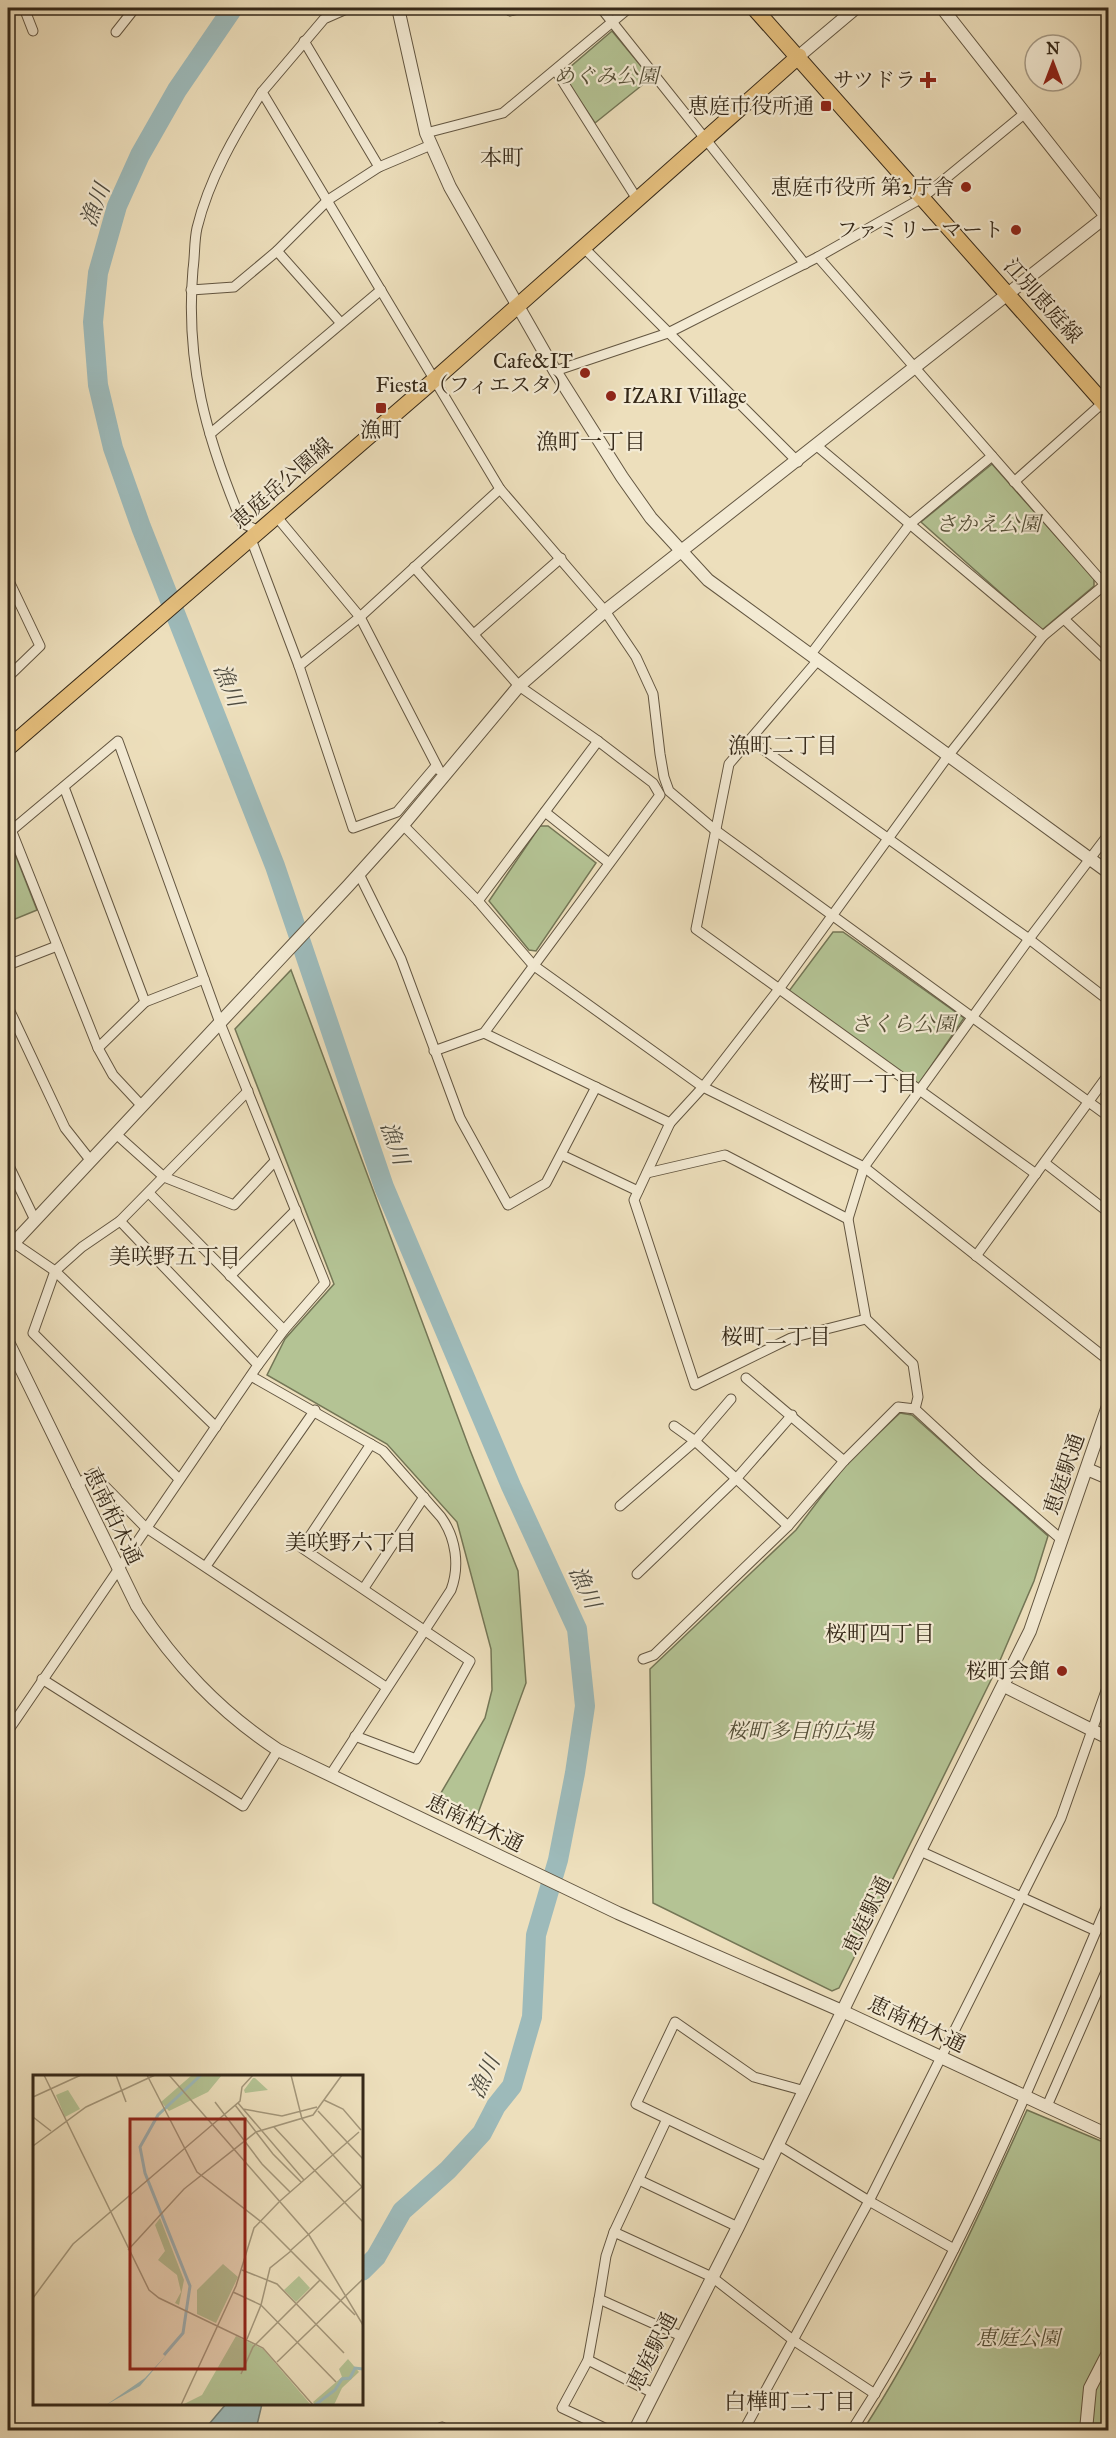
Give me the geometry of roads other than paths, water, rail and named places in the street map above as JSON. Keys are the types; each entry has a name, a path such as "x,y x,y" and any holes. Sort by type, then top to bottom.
{"main road":[{"name":"江別恵庭線","path":"754,8 799,56 1007,294 1107,403"},
{"name":"恵庭岳公園線","path":"8,748 433,381 799,56"}],"street":[{"path":"24,8 33,31"},
{"path":"116,32 135,8"},
{"path":"349,8 324,19 304,41 262,92 233,137 208,195 197,229 192,290 192,354 220,470 242,523 255,535 353,828 397,812 436,766"},
{"path":"398,8 428,139 472,228 555,371 622,477 651,518 708,580 1108,872"},
{"path":"508,8 510,11 523,8"},
{"path":"601,8 805,264"},
{"path":"192,290 234,287 277,251 328,200 379,167 428,139 504,113 556,72 629,8"},
{"path":"799,56 856,8"},
{"path":"216,1427 55,1271 10,1246 348,886 445,776 519,686 605,611 681,550 798,462 1007,294 1108,217 942,8"},
{"path":"304,41 379,167"},
{"path":"556,72 637,199"},
{"path":"262,92 328,200 433,381 500,489 605,611 636,657 653,694 660,754 669,791 715,831 1108,1116"},
{"path":"555,371 668,333 818,257 922,198 1024,114"},
{"path":"584,247 798,462"},
{"path":"277,251 340,322"},
{"path":"818,257 1014,482 1107,583 1043,636 948,756 779,989 703,1087 670,1123 634,1200 695,1385 791,1338 866,1319"},
{"path":"210,434 340,322 381,290"},
{"path":"1014,482 1107,403"},
{"path":"818,446 1043,636"},
{"path":"992,456 910,524 814,657 729,764 696,929 1036,1174"},
{"path":"299,666 360,617 500,489"},
{"path":"276,516 360,617 436,766 445,776"},
{"path":"474,634 561,558"},
{"path":"414,567 519,686 653,783 660,795 484,1033 434,1051"},
{"path":"8,579 40,646 8,677"},
{"path":"1064,619 1108,661"},
{"path":"750,740 1029,939 1108,999"},
{"path":"8,1731 145,1527 258,1365 284,1330 326,1283 220,1023 118,741 64,788 10,826 98,1048 112,1075 141,1106"},
{"path":"478,901 598,741"},
{"path":"64,788 145,1002"},
{"path":"545,812 609,863"},
{"path":"403,825 478,901 533,965 703,1087 864,1167 1108,1360"},
{"path":"915,1409 918,1397 914,1364 866,1319 848,1219 864,1167 1029,939 1108,835"},
{"path":"358,874 401,959 460,1118 508,1205 546,1184 596,1087"},
{"path":"8,965 57,946"},
{"path":"98,1048 145,1002 204,978"},
{"path":"8,1007 65,1128 91,1161"},
{"path":"484,1033 670,1123"},
{"path":"976,1256 1108,1076"},
{"path":"179,1479 33,1333 55,1271 82,1246 120,1221 248,1091"},
{"path":"116,1134 164,1177 234,1204 275,1161"},
{"path":"562,1155 638,1191"},
{"path":"647,1173 725,1155 848,1219"},
{"path":"1044,1163 1108,1212"},
{"path":"8,1164 34,1220"},
{"path":"149,1193 284,1330"},
{"path":"230,1276 296,1210"},
{"path":"120,1221 258,1365"},
{"name":"恵南柏木通","path":"8,1342 137,1606 181,1667 226,1712 278,1750 618,1913 842,2011 1108,2135"},
{"path":"251,1376 315,1410 383,1452 449,1528 456,1564 451,1590 331,1774"},
{"path":"746,1378 844,1461"},
{"path":"620,1506 694,1442 731,1399"},
{"name":"恵庭駅通","path":"634,2430 738,2227 920,1851 1030,1631 1108,1406"},
{"path":"643,1659 654,1655 788,1526 844,1461 898,1407 915,1409 1062,1540"},
{"path":"206,1566 315,1410"},
{"path":"637,1574 736,1479 792,1415"},
{"path":"674,1426 788,1526"},
{"path":"355,1736 416,1759 470,1661 302,1548 371,1444"},
{"path":"1087,1469 1108,1478"},
{"path":"76,1485 93,1474 145,1527 386,1687"},
{"path":"364,1588 424,1497"},
{"path":"42,1679 243,1806 278,1750"},
{"path":"744,2430 869,2201 1060,1818 1094,1730 1108,1685"},
{"path":"1004,1686 1108,1738"},
{"path":"920,1851 1096,1931"},
{"path":"852,2430 875,2394 954,2249 1024,2096 1108,1902"},
{"path":"1047,2106 1108,1967"},
{"path":"767,2167 666,2121 636,2104 675,2022 754,2077 805,2091"},
{"path":"609,2430 562,2408 588,2360 606,2256 614,2232 666,2121"},
{"path":"778,2145 869,2201 954,2249"},
{"path":"639,2181 738,2227"},
{"path":"614,2232 711,2277 793,2340 875,2394"},
{"path":"599,2299 681,2336"},
{"path":"1086,2430 1090,2388 1108,2354"},
{"path":"588,2360 653,2393"},
{"path":"435,2430 441,2427 445,2430"}],"water":[{"path":"225,2405 262,2405 257,2425 253,2430 204,2430"}],"waterway":[{"name":"漁川","path":"233,8 177,90 140,155 117,206 98,273 93,322 98,385 113,448 141,527 275,866 384,1187 511,1486 577,1629 585,1706 558,1860 536,1935 532,2017 512,2086 496,2106 482,2133 448,2170 402,2211 376,2257 363,2270"}],"place":[{"name":"サツドラ","path":"928,80"},
{"name":"恵庭市役所通","path":"826,106"},
{"name":"恵庭市役所 第2庁舎","path":"966,187"},
{"name":"ファミリーマート","path":"1016,230"},
{"name":"Cafe&IT Fiesta（フィエスタ）","path":"585,373"},
{"name":"IZARI Village","path":"611,396"},
{"name":"漁町","path":"381,408"},
{"name":"桜町会館","path":"1062,1671"}],"district":[{"name":"本町","path":"502,157"},
{"name":"漁町一丁目","path":"591,441"},
{"name":"漁町二丁目","path":"783,745"},
{"name":"桜町一丁目","path":"863,1083"},
{"name":"美咲野五丁目","path":"175,1256"},
{"name":"桜町二丁目","path":"776,1336"},
{"name":"美咲野六丁目","path":"351,1542"},
{"name":"桜町四丁目","path":"880,1633"},
{"name":"白樺町二丁目","path":"790,2401"}],"park label":[{"name":"めぐみ公園","path":"606,76"},
{"name":"さかえ公園","path":"988,524"},
{"name":"さくら公園","path":"903,1024"},
{"name":"桜町多目的広場","path":"800,1731"},
{"name":"恵庭公園","path":"1018,2338"}]}
